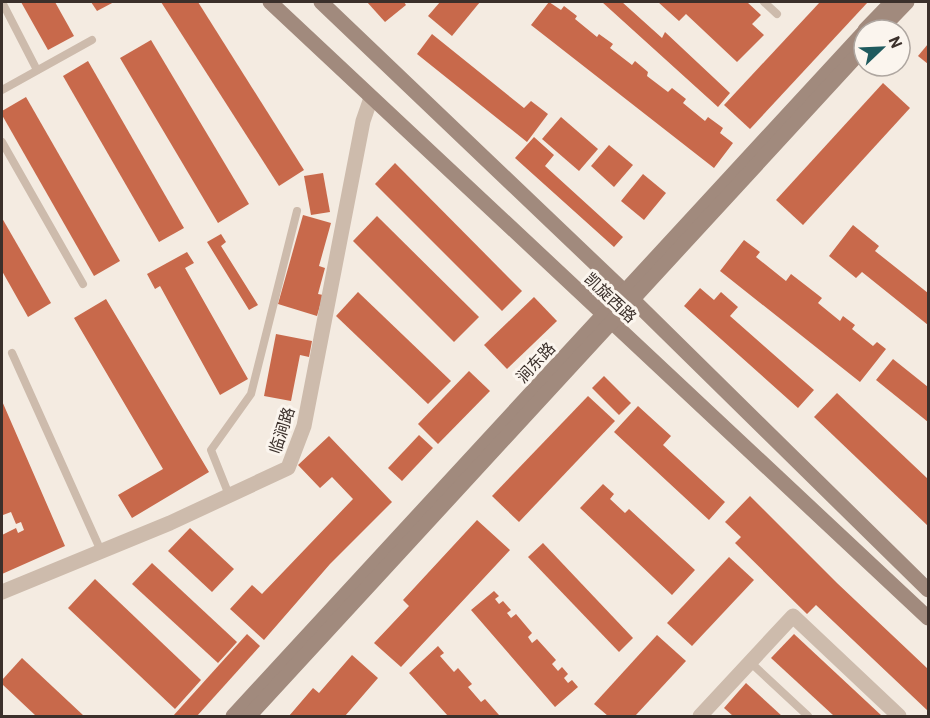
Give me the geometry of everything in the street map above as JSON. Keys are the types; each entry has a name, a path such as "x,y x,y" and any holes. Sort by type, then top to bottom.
{"street":[{"name":"凯旋西路","path":"270,2 928,618"},
{"name":"凯旋西路","path":"321,2 629,295 928,590"},
{"name":"涧东路","path":"877,18 892,2"},
{"path":"892,18 907,2"},
{"name":"涧东路","path":"249,717 852,46"},
{"name":"涧东路","path":"629,295 852,61"},
{"name":"临涧路","path":"2,592 170,523 288,468 304,426 363,121 371,98"},
{"name":"涧东路","path":"233,717 608,318"},
{"path":"700,717 793,615 899,717"}],"lane":[{"path":"2,2 38,70"},
{"path":"764,2 777,14"},
{"path":"2,90 93,40"},
{"path":"2,142 83,284"},
{"path":"229,495 211,450 251,394 297,211"},
{"path":"12,353 101,551"},
{"path":"750,662 808,717"}],"building":[{"path":"21,2 55,2 74,36 48,50"},
{"path":"91,2 114,2 97,11"},
{"path":"161,2 198,2 304,170 279,186"},
{"path":"367,2 404,2 406,5 385,22"},
{"path":"440,2 480,2 452,36 428,16"},
{"path":"549,2 561,10 564,6 577,16 575,19 597,37 599,34 613,44 610,48 632,65 635,61 648,72 647,76 668,92 672,88 686,99 683,103 705,121 708,117 723,128 720,133 733,143 714,168 531,25"},
{"path":"602,2 622,2 662,38 665,32 730,93 718,107"},
{"path":"658,2 747,2 761,15 752,24 764,35 737,62 686,14 679,21"},
{"path":"820,2 868,2 750,129 724,105"},
{"path":"432,34 524,108 531,101 548,114 527,142 417,54"},
{"path":"151,40 249,204 218,223 120,58"},
{"path":"928,44 928,64 918,56"},
{"path":"88,61 184,228 159,242 63,76"},
{"path":"883,83 910,108 803,225 776,200"},
{"path":"26,97 120,261 94,276 2,115 2,111"},
{"path":"561,117 598,149 579,171 542,139"},
{"path":"534,137 554,155 545,166 623,237 614,247 515,158"},
{"path":"609,145 633,165 614,187 591,166"},
{"path":"395,163 522,291 502,311 375,184"},
{"path":"323,173 330,212 311,215 304,176"},
{"path":"643,174 666,193 644,220 621,201"},
{"path":"303,215 331,223 319,266 325,268 318,294 323,295 317,316 278,304"},
{"path":"377,216 479,317 454,342 353,241"},
{"path":"2,218 51,303 28,317 2,271"},
{"path":"853,225 879,246 875,251 928,293 928,325 862,272 856,278 829,256"},
{"path":"221,234 226,242 221,246 258,305 249,310 207,242"},
{"path":"744,240 760,252 756,257 786,281 791,274 822,298 818,303 840,321 843,316 855,325 852,329 873,346 877,342 886,349 860,382 720,271"},
{"path":"187,252 194,263 185,268 248,379 220,395 160,286 155,289 147,274"},
{"path":"700,288 714,300 721,292 738,307 730,316 814,390 798,408 684,306"},
{"path":"358,292 451,381 428,404 336,316"},
{"path":"534,297 557,321 507,369 484,345"},
{"path":"106,299 209,472 132,518 118,495 163,469 74,318"},
{"path":"276,334 312,341 309,357 300,355 291,401 264,396"},
{"path":"893,359 928,387 928,422 876,380"},
{"path":"469,371 490,391 438,444 418,424"},
{"path":"604,376 631,403 619,415 592,388"},
{"path":"837,393 928,479 928,526 814,417"},
{"path":"588,396 615,421 519,522 492,496"},
{"path":"2,401 65,546 2,574 2,535 16,528 18,533 24,530 21,522 16,524 11,512 3,515 2,512"},
{"path":"638,406 671,436 663,445 725,502 709,520 614,432"},
{"path":"419,435 433,448 402,481 388,468"},
{"path":"329,436 392,502 330,564 264,640 230,609 252,585 262,594 353,499 332,477 320,488 298,465"},
{"path":"603,484 614,494 610,499 625,513 629,509 695,570 672,595 580,508"},
{"path":"750,496 928,669 928,711 816,605 807,614 735,543 741,537 725,522"},
{"path":"477,520 510,550 401,667 374,643 409,606 403,600"},
{"path":"190,528 234,569 212,592 168,551"},
{"path":"543,543 633,638 619,652 528,557"},
{"path":"729,557 754,580 692,646 667,623"},
{"path":"152,563 237,642 218,663 132,584"},
{"path":"95,579 201,680 175,709 68,608"},
{"path":"494,591 499,596 495,599 499,604 503,601 511,610 507,613 511,618 516,614 532,633 528,637 532,643 537,639 556,660 552,664 558,671 562,667 568,674 564,678 568,683 572,680 578,687 555,707 471,610"},
{"path":"247,634 260,646 197,716 173,716"},
{"path":"794,634 882,716 834,716 771,658"},
{"path":"657,635 686,661 635,716 608,716 594,704"},
{"path":"438,646 444,653 440,656 454,672 458,668 472,684 468,687 481,702 485,699 498,716 448,716 409,673"},
{"path":"352,655 378,678 345,716 289,716 313,688 319,693"},
{"path":"22,658 84,716 36,716 2,684 2,680"},
{"path":"746,683 782,716 733,716 724,708"}]}
